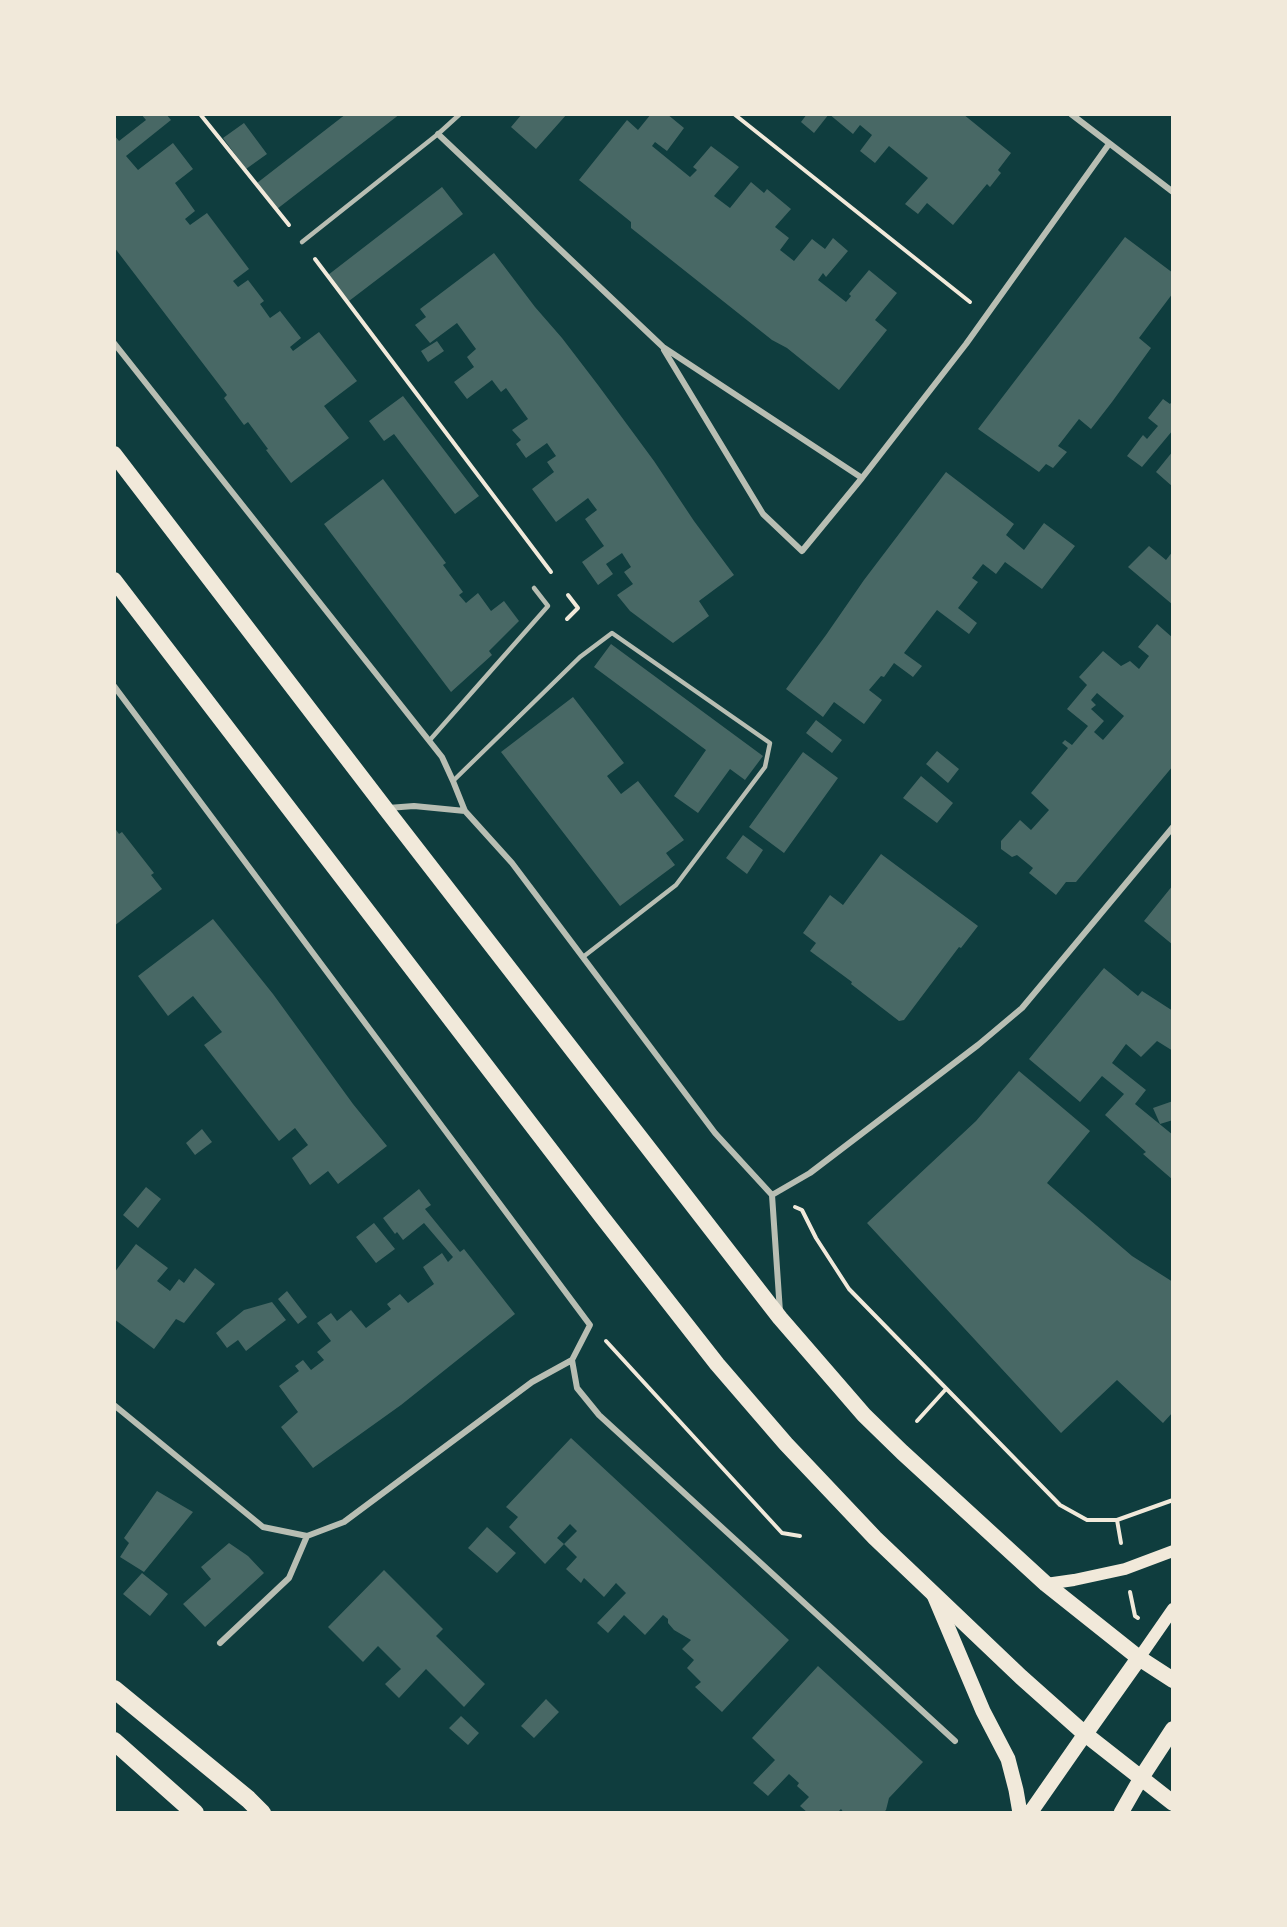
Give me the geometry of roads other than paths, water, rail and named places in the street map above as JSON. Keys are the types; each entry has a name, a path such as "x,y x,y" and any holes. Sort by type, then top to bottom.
{"highway":[{"path":"114,454 780,1318 864,1415 902,1452 1046,1584 1139,1658 1173,1680"},
{"path":"114,580 717,1364 786,1444 875,1538 1021,1677 1085,1734 1173,1803"},
{"path":"1085,1734 1139,1658"},
{"path":"114,1689 262,1813"},
{"path":"1141,1779 1173,1729"},
{"path":"114,1741 195,1813"}],"main road":[{"path":"1046,1584 1125,1569 1173,1551"},
{"path":"934,1595 983,1711 1008,1759 1020,1813"},
{"path":"1139,1658 1173,1609"},
{"path":"1030,1813 1085,1734"},
{"path":"1121,1813 1141,1779"}],"street":[{"path":"1071,114 1173,192"},
{"path":"438,134 663,347 862,478"},
{"path":"663,347 763,514 802,551 966,344 1109,144"},
{"path":"114,343 442,757 465,811 512,863 715,1132 772,1195 780,1318"},
{"path":"114,686 590,1325 572,1360 532,1382 344,1522 307,1536 263,1527 114,1405"},
{"path":"385,808 414,806 465,811"},
{"path":"772,1195 810,1173 978,1046 1022,1008 1173,827"},
{"path":"572,1360 577,1388 598,1415 955,1741"},
{"path":"219,1643 289,1578 307,1536"}],"lane":[{"path":"302,242 460,114"},
{"path":"429,741 548,606 534,588"},
{"path":"453,780 580,657 612,633 770,743 765,767 676,885 583,957"}]}
